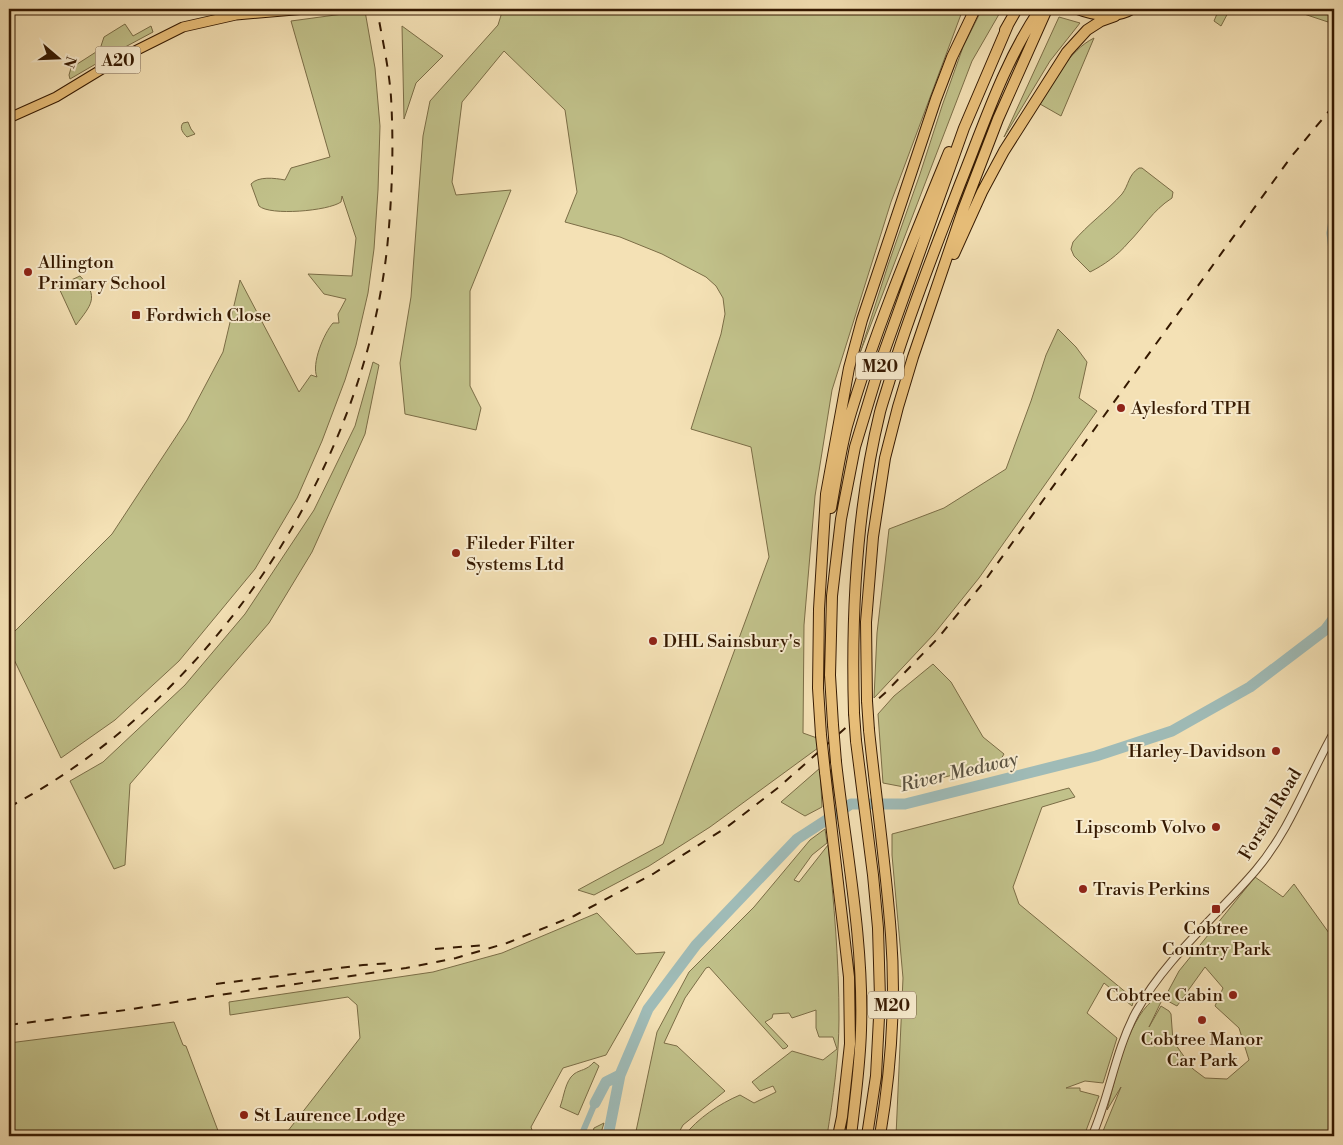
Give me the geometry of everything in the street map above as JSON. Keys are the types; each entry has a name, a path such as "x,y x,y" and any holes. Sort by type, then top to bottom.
{"highway":[{"name":"M20","path":"838,1136 842,1117 850,1044 849,978 821,735 818,652 826,494 840,411 862,320 936,99 952,57 975,9"},
{"name":"M20","path":"820,583 837,472 847,428 860,385 900,275 953,141 975,90 1017,9"},
{"name":"M20","path":"867,1136 876,1076 880,998 878,928 854,713 853,608 857,553 868,472 880,411 918,293 1002,78 1027,28 1040,9"},
{"name":"M20","path":"880,1136 889,1070 892,1002 891,936 867,701 866,622 873,537 885,458 913,357 962,210 998,119 1047,9"},
{"name":"M20","path":"913,357 959,242 982,192 1004,151 1073,44 1094,24 1115,16"},
{"name":"M20","path":"851,1136 858,1084 861,979 851,879 836,762 830,675 832,596 841,520 855,447 882,358 964,128 1008,25"}],"main road":[{"name":"A20","path":"13,116 56,97 117,60 183,28 236,15 306,9"},
{"path":"1076,9 1092,14 1115,16 1127,13 1133,9"}],"street":[{"name":"Forstal Road","path":"1092,1136 1101,1116 1118,1053 1137,1010 1175,958 1262,861 1294,810 1334,732"}],"green space":[{"path":"503,9 963,9 891,202 832,390 815,496 804,625 803,733 817,738 818,748 710,827 649,866 594,895 578,890 663,844 769,557 751,447 691,429 721,334 725,314 723,298 716,286 706,277 662,254 620,237 565,222 577,192 565,110 504,51 462,102 452,182 456,195 511,190 470,291 470,386 481,408 476,430 405,414 400,363 411,297 423,136 430,101 498,25"},
{"path":"982,9 1002,9 972,61 860,353 942,106 963,47"},
{"path":"1219,9 1230,9 1221,26 1214,21"},
{"path":"1289,9 1334,9 1334,24"},
{"path":"365,11 375,68 380,126 374,249 368,293 356,345 322,441 297,498 255,569 179,661 115,720 61,758 9,649 9,637 112,534 187,420 223,352 240,280 299,392 311,375 317,377 316,364 319,349 333,323 339,323 338,314 346,299 324,294 308,274 352,276 356,238 342,196 341,202 324,208 286,212 275,211 259,206 251,184 262,179 285,180 291,168 330,157 291,21"},
{"path":"1059,17 1080,23 1050,61 1004,137"},
{"path":"125,24 133,36 151,26 153,32 114,53 101,46 104,37"},
{"path":"402,26 443,56 416,83 404,119"},
{"path":"1094,38 1061,116 1040,104 1069,59"},
{"path":"96,52 106,55 106,58 70,79 71,68"},
{"path":"188,122 195,134 187,137 181,127 183,123"},
{"path":"1139,168 1142,168 1173,192 1172,198 1154,214 1120,252 1090,272 1074,256 1071,249 1073,242 1122,194 1131,177"},
{"path":"80,276 90,290 91,301 86,312 76,325 58,286"},
{"path":"1058,329 1076,347 1087,362 1079,398 1097,411 979,578 934,634 874,698 877,633 889,529 944,508 1006,469 1046,355"},
{"path":"373,362 379,365 365,434 312,552 269,623 130,784 125,865 114,869 70,781 103,762 185,685 245,614 314,510 355,426"},
{"path":"933,664 951,682 983,737 1004,754 998,764 904,787 883,783 878,714 894,696"},
{"path":"820,768 822,807 805,816 781,802"},
{"path":"1069,788 1075,797 1042,807 1013,887 1019,904 1134,999 1132,1006 1104,983 1087,1013 1117,1038 1103,1083 1085,1081 1066,1088 1080,1088 1080,1091 1099,1096 1084,1136 896,1136 903,978 892,855 892,834"},
{"path":"825,829 827,843 812,855 794,880 799,882 828,845 836,932 839,1034 827,1136 684,1136 702,1117 740,1095 754,1103 776,1092 773,1086 760,1091 752,1082 792,1051 823,1060 837,1049 833,1037 819,1037 816,1028 816,1010 792,1018 789,1013 773,1014 772,1018 765,1022 788,1046 783,1049 709,967 706,968 685,998 664,1043 677,1046 725,1091 683,1125 677,1136 635,1136 657,1032 689,972 754,907 810,840"},
{"path":"1255,877 1283,897 1294,884 1334,940 1334,1136 1101,1136 1121,1087 1107,1110 1123,1052 1143,1010 1152,1001 1161,1002 1149,1027 1161,1006 1169,1011 1171,1014 1173,1041 1193,1069 1205,1078 1227,1079 1249,1060 1239,1028 1215,1006 1223,988 1205,967 1177,1006 1164,999 1179,971"},
{"path":"597,913 636,954 665,952 606,1055 563,1068 531,1127 534,1136 284,1136 360,1038 357,1005 348,997 230,1015 229,1002 433,972 502,953"},
{"path":"174,1022 183,1045 186,1046 220,1136 9,1136 9,1043"},
{"path":"594,1062 599,1066 578,1115 560,1107 571,1077"},
{"path":"604,1123 600,1136 591,1136 594,1128"}],"waterway":[{"name":"River Medway","path":"1334,220 1332,233 1334,250"},
{"name":"River Medway","path":"608,1136 620,1075 648,1009 696,945 797,839 851,804 905,804 1096,756 1172,731 1250,687 1325,630 1334,618"},
{"name":"River Medway","path":"595,1103 606,1082 620,1075"},
{"name":"River Medway","path":"581,1136 595,1103"}],"railway":[{"path":"9,807 82,762 149,707 210,643 264,573 309,496 346,416 372,333 387,249 390,211 392,173 391,97 377,9"},
{"path":"9,1025 126,1010 406,968 456,958 507,943 574,916 653,874 727,827 779,787 885,693 938,638 984,582 1291,157 1334,105"},
{"path":"435,949 485,945"},
{"path":"216,984 392,963"}],"place":[{"name":"Allington Primary School","path":"28,272"},
{"name":"Fordwich Close","path":"136,315"},
{"name":"Aylesford TPH","path":"1121,408"},
{"name":"Fileder Filter Systems Ltd","path":"456,553"},
{"name":"DHL Sainsbury's","path":"653,641"},
{"name":"Harley-Davidson","path":"1276,751"},
{"name":"Lipscomb Volvo","path":"1216,827"},
{"name":"Travis Perkins","path":"1083,889"},
{"name":"Cobtree Country Park","path":"1216,909"},
{"name":"Cobtree Cabin","path":"1233,995"},
{"name":"Cobtree Manor Car Park","path":"1202,1020"},
{"name":"St Laurence Lodge","path":"244,1115"}]}
